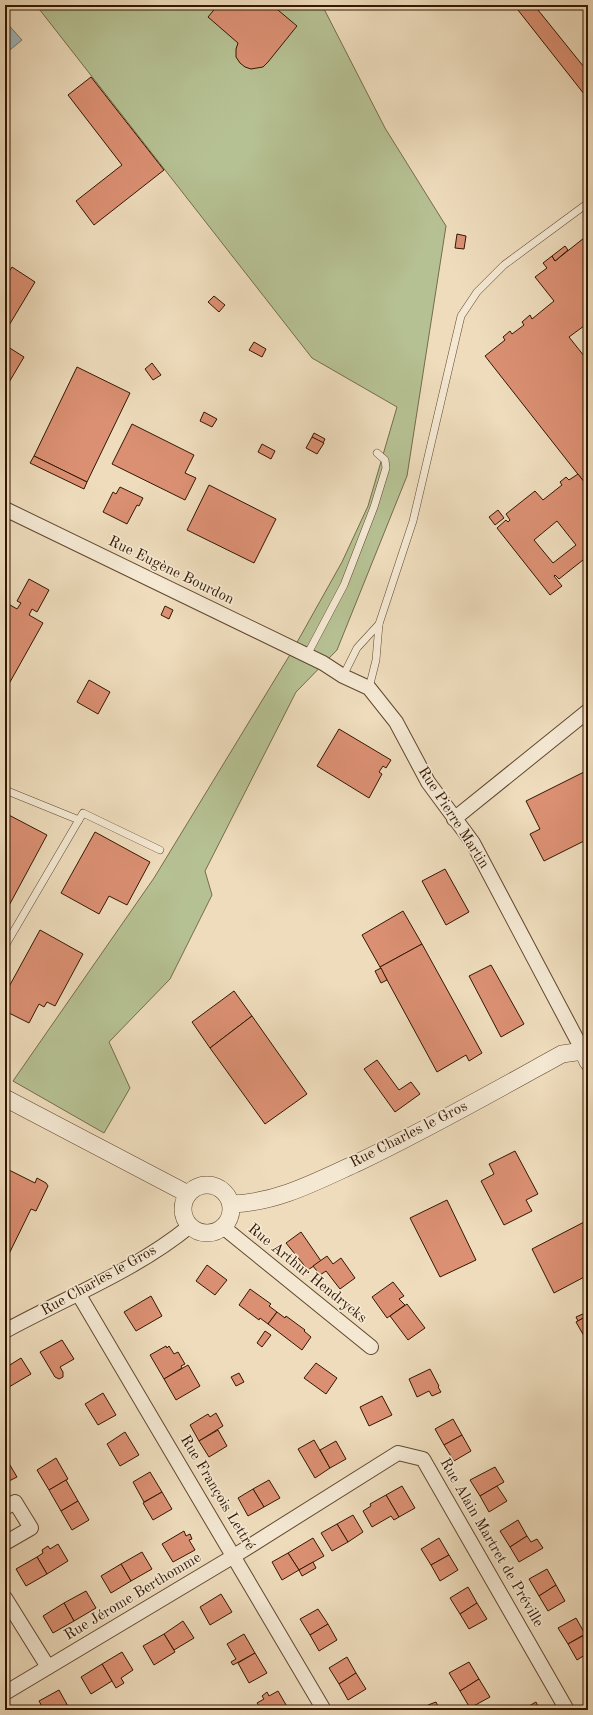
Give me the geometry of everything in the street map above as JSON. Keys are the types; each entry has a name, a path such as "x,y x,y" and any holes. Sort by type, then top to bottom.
{"street":[{"name":"Rue Eugène Bourdon","path":"5,509 323,663"},
{"name":"Rue Pierre Martin","path":"323,663 343,676 369,688 396,722 428,782 473,843 585,1056"},
{"path":"454,819 588,711"},
{"name":"Rue Charles le Gros","path":"230,1204 248,1204 271,1200 297,1191 412,1136 562,1054 585,1056"},
{"path":"5,1098 188,1194"},
{"path":"209,1185 223,1191 228,1197 230,1204 229,1217 223,1227 210,1233 196,1230 190,1226 186,1220 183,1207 188,1194 194,1188 209,1185"},
{"name":"Rue Charles le Gros","path":"5,1331 79,1295 176,1238 190,1226"},
{"name":"Rue Arthur Hendrycks","path":"223,1227 371,1347"},
{"name":"Rue François Lettré","path":"79,1295 324,1710"},
{"name":"Rue Alain Martret de Préville","path":"234,1556 398,1453 423,1459 566,1710"},
{"path":"5,1508 15,1502 31,1528 5,1543"},
{"name":"Rue Jérome Berthomme","path":"5,1693 234,1556"},
{"path":"5,1598 48,1667"}],"lane":[{"path":"369,688 376,660 379,624 413,521 461,316 477,292 504,265 588,203"},
{"path":"306,655 344,585 374,507 386,468 385,460 377,453"},
{"path":"343,676 357,648 379,624"},
{"path":"5,790 79,820"},
{"path":"5,946 83,814 160,850"}],"green space":[{"path":"36,5 322,5 385,128 446,226 407,476 337,650 296,692 205,871 212,895 170,979 109,1042 130,1088 104,1133 13,1081 154,878 291,653 342,562 368,506 397,407 312,358"}],"water":[{"path":"5,21 22,40 5,54"}],"building":[{"path":"218,5 272,5 297,26 263,67 251,69 240,63 236,57 238,43 208,17"},
{"path":"514,5 534,5 588,72 588,99"},
{"path":"91,77 164,170 94,225 76,201 122,165 68,95"},
{"path":"457,234 466,236 464,249 455,248"},
{"path":"584,238 588,243 588,323 569,337 588,361 588,487 485,356 505,340 503,337 510,331 512,334 524,325 522,322 530,315 532,319 554,301 535,277 547,268 543,263 552,256 555,261"},
{"path":"565,246 568,250 555,261 552,256"},
{"path":"12,267 35,282 5,332 5,278"},
{"path":"214,296 225,305 219,312 208,302"},
{"path":"254,342 266,349 262,357 249,350"},
{"path":"5,345 24,357 5,389"},
{"path":"152,363 161,375 153,380 145,369"},
{"path":"77,367 130,393 87,482 34,456"},
{"path":"204,412 217,419 212,427 200,421"},
{"path":"132,424 194,455 185,473 196,478 185,500 112,464"},
{"path":"314,433 325,439 323,443 312,437"},
{"path":"312,437 324,443 317,454 306,448"},
{"path":"262,444 275,451 271,459 258,452"},
{"path":"34,456 87,482 84,489 30,463"},
{"path":"578,474 588,487 588,510 585,512 588,517 588,556 559,579 555,575 554,576 562,586 550,595 497,528 506,520 508,522 510,520 506,514 535,491 543,500 562,485 560,482 566,477 569,480","holes":["557,521 576,545 553,563 534,540"]},
{"path":"209,485 276,519 254,563 187,530"},
{"path":"120,487 143,498 139,506 137,505 127,524 103,512 113,492 116,494"},
{"path":"498,510 504,518 495,525 489,517"},
{"path":"29,579 49,590 37,612 32,609 29,615 43,623 5,691 5,602 17,609 21,603 17,601"},
{"path":"165,606 173,610 169,619 161,615"},
{"path":"89,680 110,692 98,714 77,702"},
{"path":"339,729 391,760 386,768 383,766 379,772 382,774 369,798 317,766"},
{"path":"588,770 588,839 544,861 530,834 540,829 526,801"},
{"path":"5,813 47,835 5,913"},
{"path":"95,832 150,862 127,905 109,896 99,914 61,893"},
{"path":"445,869 469,912 446,925 422,881"},
{"path":"403,911 422,944 380,967 362,935"},
{"path":"40,930 83,954 55,1006 47,1002 44,1007 39,1004 29,1023 5,1011 5,994"},
{"path":"422,944 482,1053 469,1061 466,1055 437,1072 380,967"},
{"path":"491,965 524,1024 501,1037 469,976"},
{"path":"381,968 387,980 381,983 375,971"},
{"path":"234,991 252,1016 210,1048 192,1022"},
{"path":"252,1016 307,1094 265,1124 210,1048"},
{"path":"377,1060 399,1090 411,1082 420,1094 395,1112 364,1069"},
{"path":"515,1151 538,1194 526,1200 532,1211 504,1225 481,1181 494,1174 489,1164"},
{"path":"5,1168 35,1183 37,1178 46,1183 48,1186 36,1211 31,1209 5,1262"},
{"path":"447,1200 476,1260 440,1277 410,1218"},
{"path":"588,1220 588,1275 554,1293 532,1249"},
{"path":"301,1232 321,1261 308,1270 286,1243"},
{"path":"327,1256 333,1264 341,1258 355,1278 340,1289 326,1271 320,1275 313,1266"},
{"path":"207,1265 227,1280 215,1295 196,1281"},
{"path":"393,1282 404,1296 399,1299 405,1305 387,1318 372,1297"},
{"path":"250,1289 271,1304 269,1306 277,1312 268,1324 260,1318 259,1320 239,1305"},
{"path":"151,1296 162,1316 136,1331 124,1312"},
{"path":"407,1304 425,1328 408,1340 390,1316"},
{"path":"277,1312 285,1318 286,1316 305,1330 304,1331 311,1337 302,1350 268,1324"},
{"path":"585,1313 587,1316 578,1321 576,1317"},
{"path":"588,1316 588,1343 576,1322"},
{"path":"265,1331 271,1335 262,1347 257,1343"},
{"path":"62,1340 74,1359 60,1367 63,1372 63,1377 59,1379 55,1377 40,1352"},
{"path":"166,1346 167,1348 169,1346 174,1354 178,1352 185,1364 181,1366 182,1368 164,1379 150,1355"},
{"path":"21,1358 31,1374 9,1387 5,1379 5,1368"},
{"path":"316,1363 337,1378 326,1394 304,1378"},
{"path":"188,1365 200,1386 176,1400 164,1379"},
{"path":"430,1369 441,1392 432,1396 429,1391 417,1397 409,1379"},
{"path":"239,1373 244,1382 236,1386 231,1377"},
{"path":"103,1393 116,1415 98,1425 85,1404"},
{"path":"382,1396 392,1415 369,1426 360,1407"},
{"path":"216,1413 223,1426 199,1441 190,1425 208,1414 210,1417"},
{"path":"453,1419 462,1435 444,1445 435,1429"},
{"path":"218,1430 227,1446 209,1457 199,1441"},
{"path":"125,1432 139,1455 120,1466 107,1444"},
{"path":"462,1435 471,1451 454,1461 444,1445"},
{"path":"314,1440 330,1468 315,1478 298,1449"},
{"path":"336,1441 346,1459 330,1468 320,1450"},
{"path":"56,1458 68,1479 49,1490 37,1470"},
{"path":"7,1460 17,1477 5,1483 5,1461"},
{"path":"495,1467 504,1482 480,1496 470,1480"},
{"path":"150,1472 162,1492 144,1502 133,1482"},
{"path":"66,1480 78,1501 61,1511 49,1490"},
{"path":"269,1480 280,1498 264,1507 253,1489"},
{"path":"402,1486 415,1508 399,1517 386,1495"},
{"path":"497,1486 507,1501 489,1512 480,1496"},
{"path":"253,1489 264,1507 248,1516 238,1498"},
{"path":"162,1492 172,1509 153,1520 143,1503"},
{"path":"386,1495 399,1517 394,1520 391,1516 372,1527 363,1511 371,1506 370,1504"},
{"path":"78,1501 89,1520 72,1530 61,1511"},
{"path":"353,1515 363,1532 348,1542 337,1524"},
{"path":"518,1520 527,1536 510,1547 500,1531"},
{"path":"337,1524 348,1542 332,1551 321,1533"},
{"path":"184,1531 186,1536 190,1534 192,1539 189,1540 195,1550 173,1562 162,1544"},
{"path":"527,1536 531,1542 537,1539 543,1548 519,1562 510,1547"},
{"path":"313,1538 324,1556 299,1570 288,1553"},
{"path":"439,1538 449,1555 431,1565 421,1549"},
{"path":"58,1544 68,1561 47,1574 37,1557 43,1553 42,1550 48,1546 50,1549"},
{"path":"142,1552 152,1569 131,1581 121,1564"},
{"path":"288,1553 299,1570 282,1580 272,1562"},
{"path":"449,1555 458,1570 440,1581 431,1565"},
{"path":"37,1557 47,1574 26,1586 16,1569"},
{"path":"313,1562 316,1568 302,1576 299,1570"},
{"path":"121,1564 131,1581 111,1593 101,1576"},
{"path":"547,1569 556,1585 539,1596 529,1579"},
{"path":"556,1585 565,1601 548,1611 539,1596"},
{"path":"468,1587 477,1603 460,1614 450,1598"},
{"path":"86,1591 96,1608 74,1621 64,1603"},
{"path":"221,1594 232,1612 210,1625 200,1607"},
{"path":"64,1603 74,1621 53,1633 43,1616"},
{"path":"477,1603 487,1619 469,1629 460,1614"},
{"path":"318,1609 328,1624 310,1635 300,1619"},
{"path":"576,1618 585,1634 568,1644 558,1628"},
{"path":"183,1621 194,1638 174,1650 164,1634"},
{"path":"328,1624 337,1640 319,1651 310,1635"},
{"path":"588,1633 588,1653 577,1660 568,1644"},
{"path":"164,1634 175,1652 154,1665 143,1646"},
{"path":"244,1634 255,1653 233,1665 231,1662 236,1659 227,1644"},
{"path":"122,1652 133,1670 121,1678 124,1683 116,1688 102,1664"},
{"path":"255,1653 267,1673 249,1683 238,1663"},
{"path":"347,1657 356,1673 339,1684 329,1668"},
{"path":"469,1662 479,1679 460,1691 449,1673"},
{"path":"102,1664 112,1681 91,1694 81,1677"},
{"path":"356,1673 366,1689 348,1700 339,1684"},
{"path":"479,1679 490,1697 470,1708 460,1691"},
{"path":"59,1690 69,1708 66,1710 44,1710 39,1701"},
{"path":"278,1691 289,1710 262,1710 257,1703 264,1699 262,1696 267,1692 269,1696"},
{"path":"436,1702 440,1710 430,1710 428,1705"},
{"path":"536,1702 540,1710 522,1710"}]}
